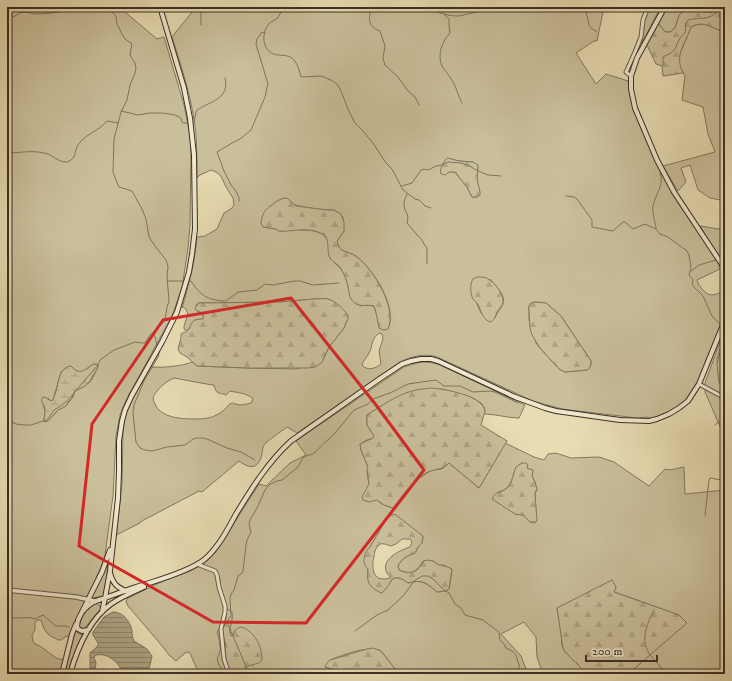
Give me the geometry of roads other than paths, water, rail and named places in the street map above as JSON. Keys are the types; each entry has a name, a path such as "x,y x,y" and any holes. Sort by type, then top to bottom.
{"main road":[{"path":"102,611 106,598 110,571 119,484 119,441 124,410 177,312 192,254 194,229 194,155 190,118 184,88 160,7"},
{"path":"666,7 637,58 631,76 631,89 635,108 657,160 674,192 725,271"},
{"path":"82,612 86,607 95,601 151,582 204,560 216,547 258,480 271,462 284,448 402,364 426,358 438,361 515,397 545,408 556,411 620,420 649,421 669,414 680,408 688,401 699,384 725,320"},
{"path":"62,674 72,634 102,572 113,542"},
{"path":"110,571 115,585 126,591"},
{"path":"70,674 77,652 88,630 102,611 111,604 151,582"},
{"path":"95,601 100,603 102,606 102,611"},
{"path":"78,620 78,629 82,631 88,630"}],"street":[{"path":"631,76 626,72 641,37 643,20 648,7"},
{"path":"699,384 725,398"},
{"path":"197,564 215,571 217,575 225,612 221,629 224,659 229,674"},
{"path":"7,590 76,597 95,601"}],"waterway":[{"path":"7,19 22,12 35,14 51,13 77,7"},
{"path":"7,420 16,424 24,425 31,425 47,420 54,410 67,401 98,365 100,360 114,350 135,342 145,343 150,335 165,320 169,301 167,277 168,266 166,260 149,237 146,219 132,191 119,187 113,172 114,139 121,112 127,100 130,85 136,69 135,63 130,55 132,44 125,39 122,34 117,24 116,16 105,7"},
{"path":"201,25 201,13 203,7"},
{"path":"281,7 281,13 267,26 265,32 264,42 270,53 289,56 292,58 297,64 301,77 321,76 337,84 355,123 373,143 386,163 392,169 403,190 415,199 419,200 425,206 431,208"},
{"path":"371,7 370,22 373,27 380,31 385,46 383,58 385,65 398,77 408,91 415,97 419,105"},
{"path":"430,7 436,11 451,16 459,16 492,7"},
{"path":"585,7 589,25 597,32"},
{"path":"663,65 663,57 675,49 680,38 685,33 686,23 688,20 710,17 723,7"},
{"path":"444,14 449,19 450,33 441,48 441,62 462,103"},
{"path":"239,201 236,191 231,185 224,171 217,152 240,139 251,130 265,97 268,84 256,44 257,39 262,32 265,33"},
{"path":"192,123 194,123 197,110 218,98 225,91 225,78"},
{"path":"121,111 138,115 149,113 175,115 181,118 183,123 189,123"},
{"path":"7,153 39,152 67,162 70,161 75,155 78,145 84,138 107,121 118,123"},
{"path":"402,186 412,183 421,170 428,170 448,162 461,163 488,175 501,176"},
{"path":"656,228 653,209 654,202 661,185 660,173"},
{"path":"407,194 404,204 408,217 407,223 427,248 427,264"},
{"path":"566,196 577,199 592,220 592,227 613,231 623,222 633,229 645,224 656,229 660,234 668,237 687,251 691,267 689,275 693,280 692,284 703,296 712,316 720,324"},
{"path":"722,258 725,252"},
{"path":"691,271 699,265 716,260"},
{"path":"168,281 185,281"},
{"path":"188,281 191,281 204,296 224,301 238,292 257,290 265,284 273,285 294,281 300,281 313,285 339,283"},
{"path":"154,332 157,346"},
{"path":"159,351 158,357 144,381 134,405 133,413 136,442 140,448 152,451 167,447 185,445 193,439 203,438 241,452 255,460"},
{"path":"725,353 725,371"},
{"path":"223,627 231,616 231,594 234,590 238,576 243,571 247,540 251,532 249,525 250,520 265,490 269,485 282,480 298,467 303,458 313,454 335,433 354,410 368,404 373,399 408,384 436,380 444,386 460,386 473,392 495,392 518,403"},
{"path":"715,425 725,416"},
{"path":"705,516 710,478 725,480"},
{"path":"355,631 377,615 388,610 404,595 414,581 422,576 428,576 449,593 455,604 461,608 465,615 483,620 499,632 500,640 506,648 515,653 519,669 524,674"},
{"path":"654,610 645,633 645,644 651,656 660,666 663,674"},
{"path":"7,616 14,618 35,619 43,615 56,626 69,627"},
{"path":"227,622 245,664 246,674"},
{"path":"219,629 217,632 220,641 218,661 222,669 221,674"}]}
